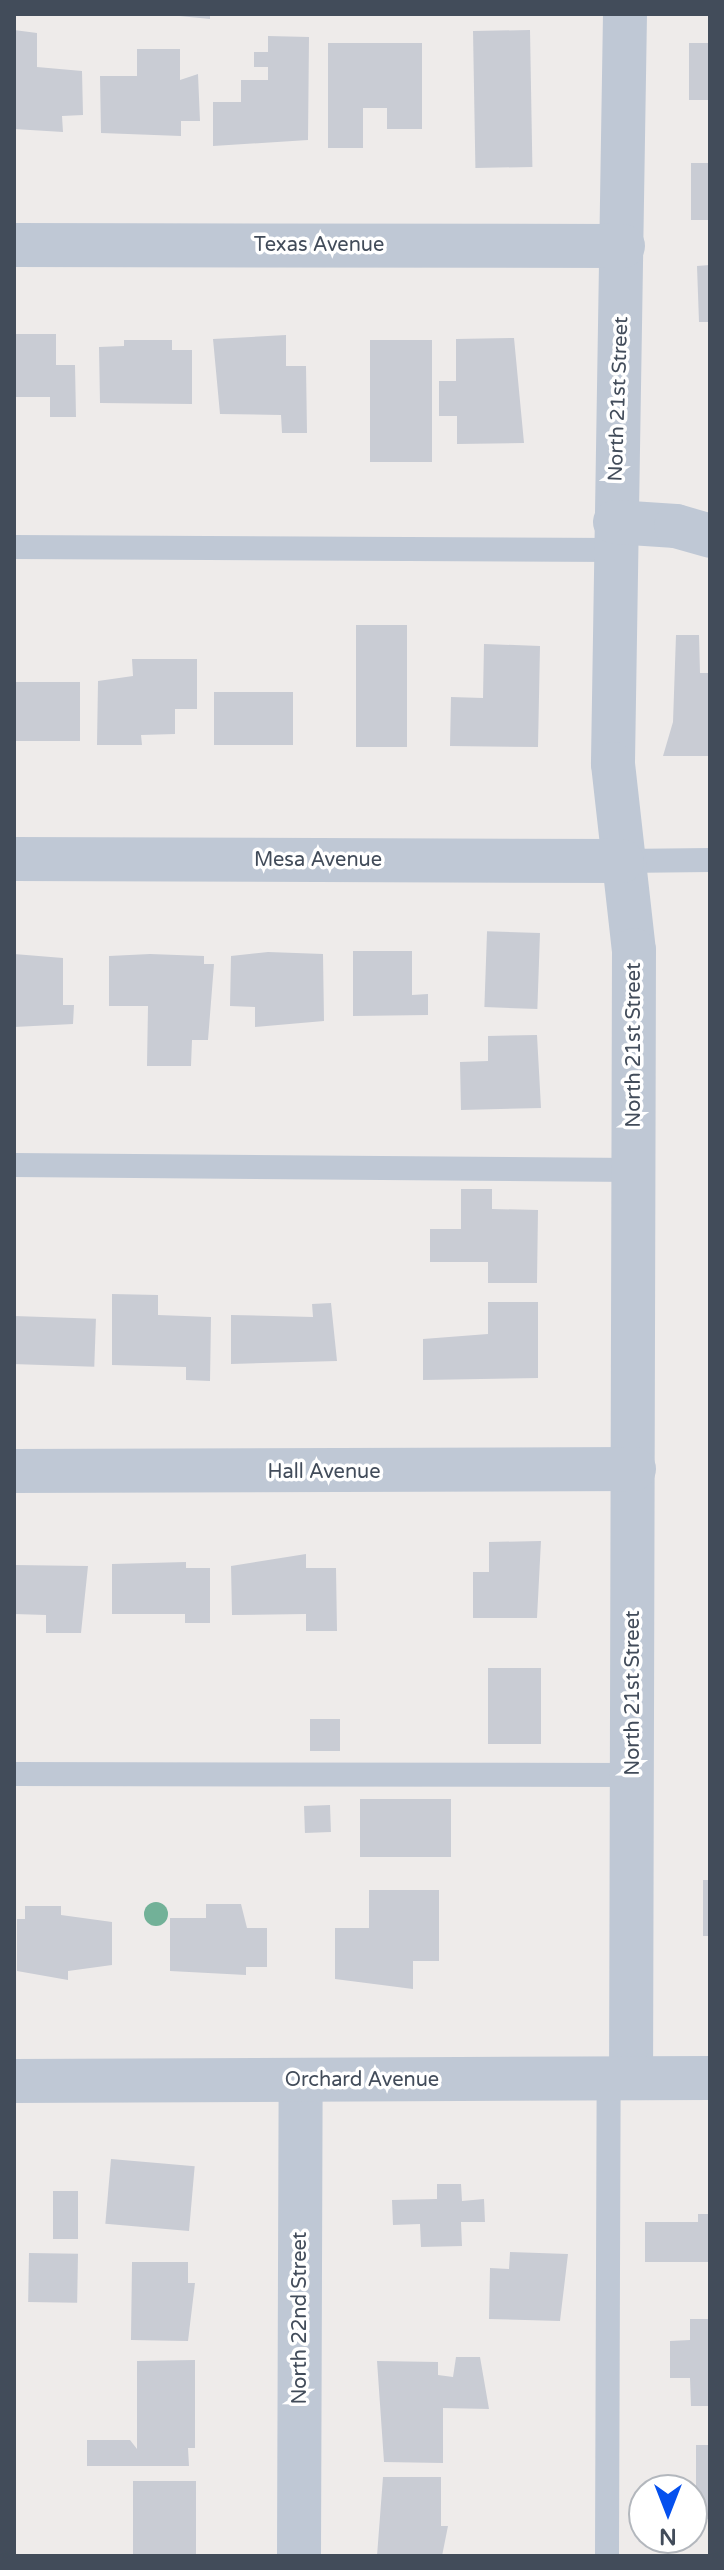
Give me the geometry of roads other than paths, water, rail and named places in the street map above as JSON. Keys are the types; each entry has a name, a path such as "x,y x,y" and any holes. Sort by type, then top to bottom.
{"street":[{"name":"North 21st Street","path":"620,2078 633,1775 634,1469 634,950 613,764 625,14"},
{"name":"Texas Avenue","path":"14,245 623,246"},
{"path":"615,536 649,521 710,536"},
{"name":"Mesa Avenue","path":"14,859 622,861"},
{"name":"Hall Avenue","path":"14,1471 634,1469"},
{"name":"Orchard Avenue","path":"14,2081 710,2078"},
{"name":"North 22nd Street","path":"299,2556 301,2081"}],"lane":[{"path":"14,547 615,536"},
{"path":"622,861 710,860"},
{"path":"14,1165 634,1170"},
{"path":"14,1774 633,1775"},
{"path":"607,2556 620,2078"}]}
